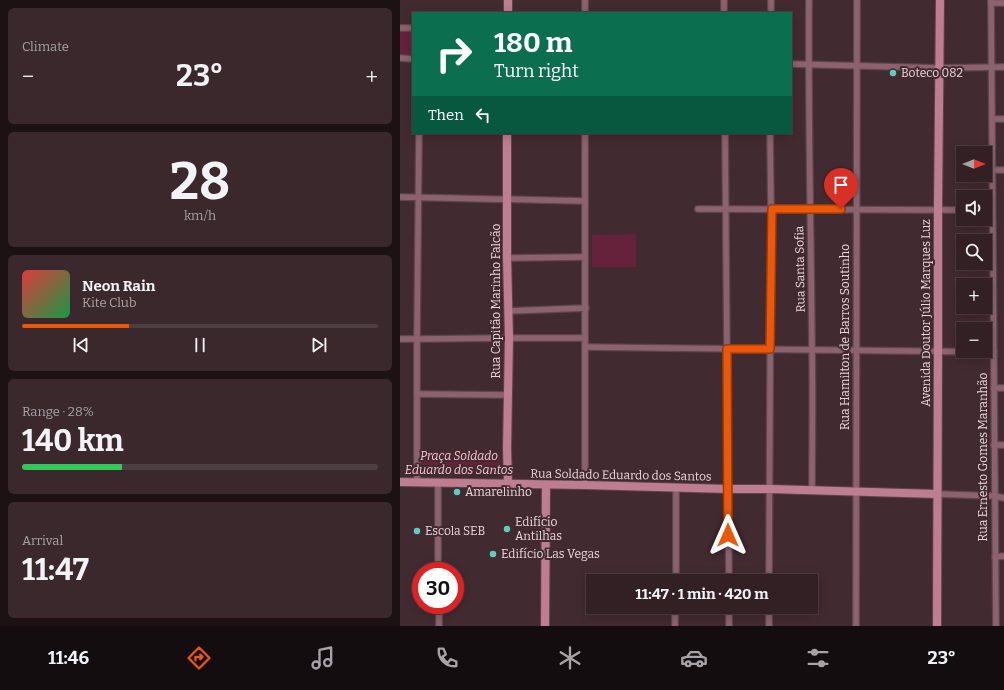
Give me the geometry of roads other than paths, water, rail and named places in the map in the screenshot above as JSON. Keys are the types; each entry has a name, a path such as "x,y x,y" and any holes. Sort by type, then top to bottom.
{"street":[{"path":"508,0 508,12"},
{"path":"585,0 585,12"},
{"path":"724,0 724,12"},
{"path":"771,0 771,12"},
{"name":"Rua Santa Sofia","path":"809,0 812,491"},
{"name":"Rua Hamilton de Barros Soutinho","path":"856,626 857,0"},
{"name":"Avenida Doutor Júlio Marques Luz","path":"937,626 940,0"},
{"path":"991,1 1004,3"},
{"name":"Rua Ernesto Gomes Maranhão","path":"991,1 992,146"},
{"path":"400,28 412,28"},
{"path":"400,58 412,59"},
{"path":"792,64 940,68 1004,67"},
{"path":"992,119 1004,119"},
{"path":"417,482 419,134"},
{"name":"Rua Capitão Marinho Falcão","path":"508,134 508,484"},
{"path":"585,134 585,485"},
{"path":"725,134 729,574"},
{"path":"769,574 772,209 770,134"},
{"path":"992,170 1004,170"},
{"name":"Rua Ernesto Gomes Maranhão","path":"992,170 996,626"},
{"path":"400,197 585,201"},
{"path":"698,209 956,210"},
{"path":"507,258 584,257"},
{"path":"508,311 586,308"},
{"path":"400,339 585,338"},
{"path":"586,347 994,352"},
{"path":"994,388 1004,388"},
{"path":"417,394 508,395"},
{"path":"994,445 1004,445"},
{"path":"508,470 510,475 519,484"},
{"name":"Rua Soldado Eduardo dos Santos","path":"400,482 546,484 937,494"},
{"path":"438,482 438,562"},
{"path":"508,484 536,487 543,492 546,499"},
{"path":"545,626 546,484"},
{"path":"676,487 676,574"},
{"path":"937,494 995,496 1004,498"},
{"path":"995,557 1004,556"},
{"path":"439,614 439,626"},
{"path":"675,626 676,614"},
{"path":"729,614 729,626"},
{"path":"768,626 769,614"}],"place":[{"name":"Boteco 082","path":"893,73"},
{"name":"Amarelinho","path":"457,492"},
{"name":"Edifício Antilhas","path":"507,529"},
{"name":"Escola SEB","path":"417,531"},
{"name":"Edifício Las Vegas","path":"493,554"}],"park label":[{"name":"Praça Soldado Eduardo dos Santos","path":"459,463"}]}
